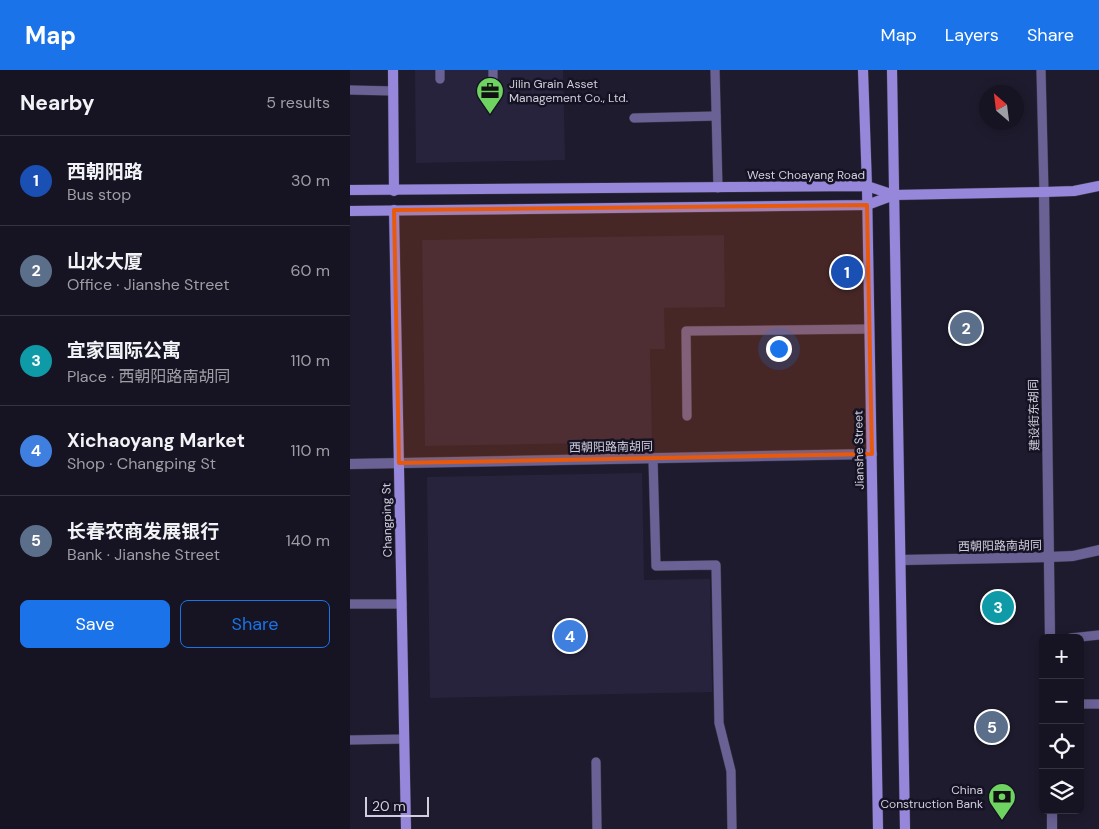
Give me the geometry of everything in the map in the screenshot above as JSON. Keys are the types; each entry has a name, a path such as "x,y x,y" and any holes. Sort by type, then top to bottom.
{"main road":[{"path":"393,70 394,191"},
{"name":"Jianshe Street","path":"863,70 867,186 878,829"},
{"path":"892,70 905,829"},
{"name":"West Choayang Road","path":"350,190 867,186 894,195"},
{"path":"350,211 867,205 894,195 1074,191 1099,186"},
{"name":"Changping St","path":"394,210 406,829"}],"street":[{"name":"建设街东胡同","path":"1044,192 1050,634"},
{"name":"西朝阳路南胡同","path":"350,464 872,454"},
{"name":"西朝阳路南胡同","path":"901,560 1073,556 1099,550"},
{"path":"1052,814 1052,829"}],"lane":[{"path":"493,70 493,101"},
{"path":"715,70 718,188"},
{"path":"1041,70 1044,192"},
{"path":"350,90 393,91"},
{"path":"634,118 716,116"},
{"path":"687,416 686,331 869,329"},
{"path":"653,459 656,566 716,565 719,723 731,771 732,829"},
{"path":"350,604 402,604"},
{"path":"1084,637 1099,635"},
{"path":"1084,704 1099,704"},
{"path":"350,740 404,739"},
{"path":"596,762 597,829"}],"highlighted area":[{"path":"867,205 872,454 399,463 394,210"}],"shaded area":[{"name":"Jilin Grain Asset Management Co., Ltd.","path":"415,70 563,70 565,160 416,163"},
{"path":"724,235 725,307 664,308 665,349 650,349 652,442 425,446 422,240"},
{"path":"642,473 644,580 710,579 712,692 430,698 427,477"}],"place":[{"name":"Jilin Grain Asset Management Co., Ltd.","path":"490,115"},
{"name":"西朝阳路","path":"847,272"},
{"name":"山水大厦","path":"966,328"},
{"name":"宜家国际公寓","path":"998,607"},
{"name":"Xichaoyang Market","path":"570,636"},
{"name":"长春农商发展银行","path":"992,727"},
{"name":"China Construction Bank","path":"1002,821"}]}
